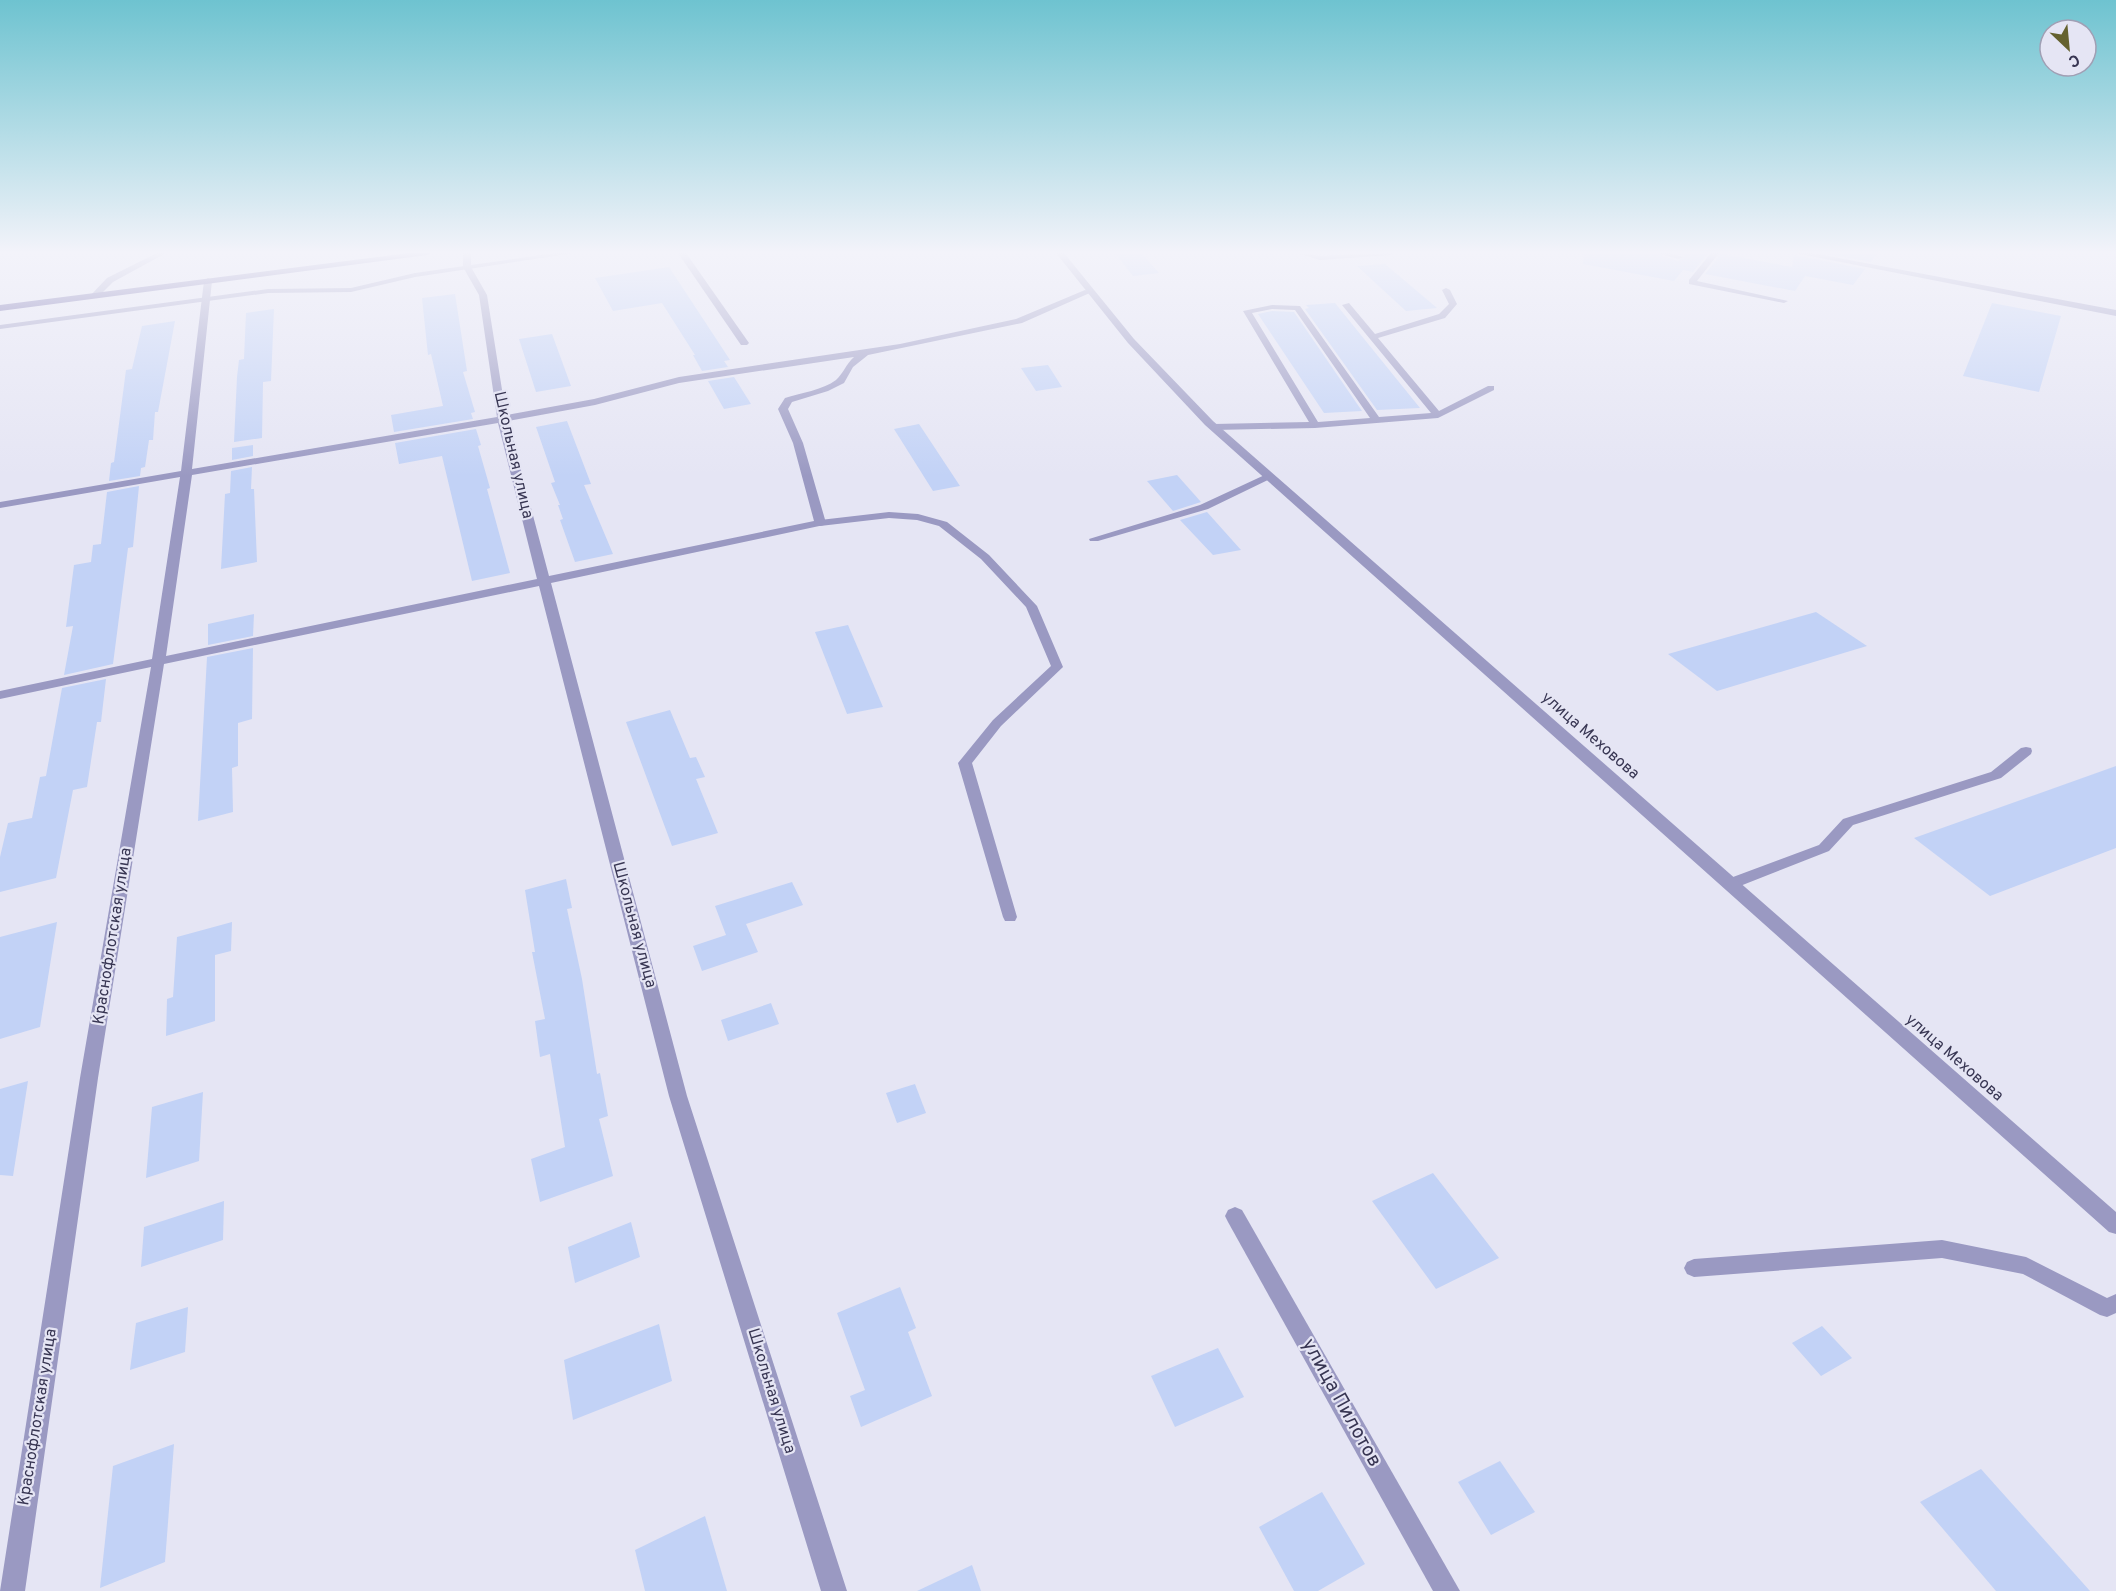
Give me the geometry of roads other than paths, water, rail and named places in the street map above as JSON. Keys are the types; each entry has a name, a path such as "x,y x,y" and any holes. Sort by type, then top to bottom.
{"street":[{"name":"Краснофлотская улица","path":"12,1591 116,909 160,661 187,474 203,327"},
{"name":"Школьная улица","path":"488,327 502,419 678,1096 834,1591"},
{"path":"733,327 744,343"},
{"path":"0,505 502,419 595,402 679,380 864,353 993,327"},
{"name":"улица Меховова","path":"1119,327 1166,382 1214,427 2116,1225"},
{"path":"0,695 820,524 798,443 783,409 788,400 825,389 841,381 849,366 864,353"},
{"name":"улица Пилотов","path":"1235,1216 1447,1591"}],"lane":[{"path":"1257,327 1315,425"},
{"path":"1311,327 1377,421"},
{"path":"1365,327 1438,415"},
{"path":"1373,337 1405,327"},
{"path":"1214,427 1315,425 1438,415 1491,388"},
{"path":"1094,539 1204,507 1269,476"},
{"path":"820,524 889,515 918,517 943,524 985,557 1032,606 1056,667 998,723 965,763 1010,917"},
{"path":"1730,884 1824,848 1848,822 1996,776 2026,751"},
{"path":"1694,1268 1942,1249 2026,1266 2113,1310"}]}
